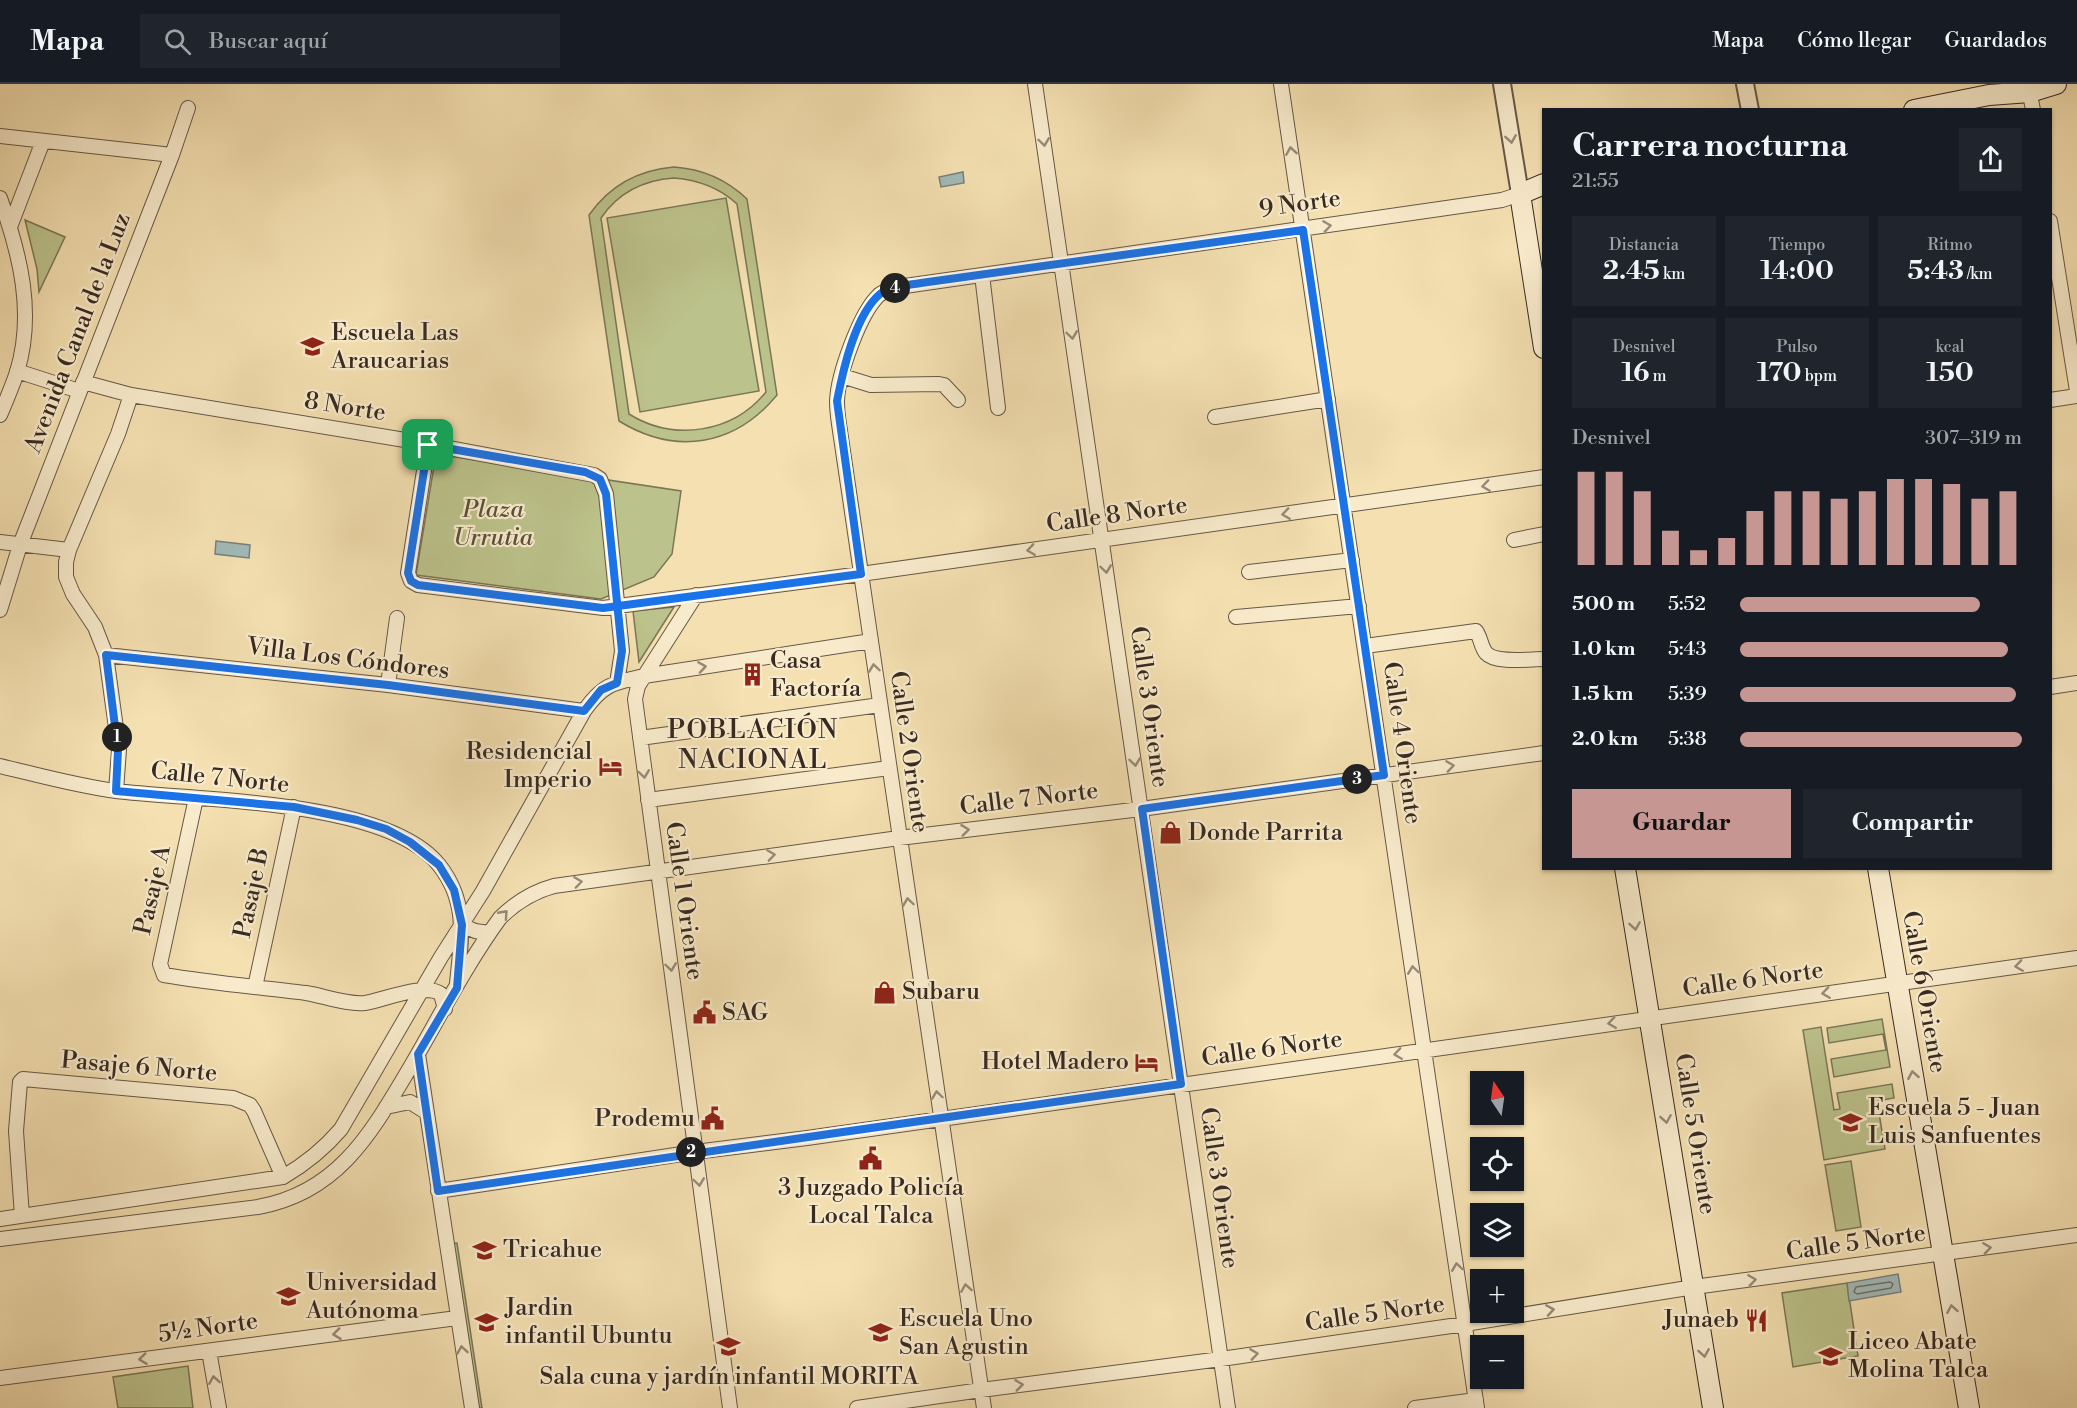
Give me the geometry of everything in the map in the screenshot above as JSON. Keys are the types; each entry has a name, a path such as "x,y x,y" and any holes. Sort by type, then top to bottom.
{"main road":[{"path":"1924,108 1989,95 2026,92 2056,84"},
{"name":"9 Norte","path":"1520,194 1542,185"},
{"path":"1520,194 1542,335"},
{"name":"Calle 5 Oriente","path":"1625,870 1713,1408"},
{"name":"Calle 6 Oriente","path":"1878,870 1969,1408"}],"street":[{"name":"Calle 3 Oriente","path":"1035,84 1228,1408"},
{"name":"Calle 4 Oriente","path":"1281,84 1477,1404"},
{"path":"1502,84 1520,194"},
{"path":"1745,84 1750,108"},
{"name":"Avenida Canal de la Luz","path":"0,610 20,545 172,155 188,108"},
{"path":"0,136 172,155"},
{"path":"10,227 42,141"},
{"name":"9 Norte","path":"1061,263 1303,230 1502,200 1520,194"},
{"path":"0,198 20,260 25,292 23,340 17,371 0,416"},
{"path":"2052,234 2077,391"},
{"name":"Calle 2 Oriente","path":"984,1408 837,401 855,334 869,306 880,294 905,286 1061,263"},
{"path":"982,275 998,408"},
{"name":"8 Norte","path":"17,371 131,395 585,472 600,479 606,494 617,607"},
{"path":"842,376 871,385 939,384 945,386 958,400"},
{"path":"116,791 118,750 106,655 94,627 77,601 66,578 66,562 118,434 131,395"},
{"path":"2052,400 2077,396"},
{"path":"1215,417 1328,399"},
{"path":"428,445 408,573 411,581 418,585 483,595 603,608 696,595"},
{"name":"Calle 8 Norte","path":"696,595 861,574 1542,477"},
{"path":"1514,540 1542,534"},
{"path":"0,542 69,550"},
{"path":"1249,572 1352,560"},
{"name":"Calle 1 Oriente","path":"696,595 638,686 635,699 730,1408"},
{"path":"1236,617 1359,606"},
{"path":"617,607 622,651 617,683"},
{"path":"388,685 396,618"},
{"path":"1365,646 1476,631 1486,652 1497,659 1542,659"},
{"path":"0,1219 283,1177 306,1163 324,1150 341,1129 462,925 584,711 601,690 644,676 871,641"},
{"name":"Villa Los Cóndores","path":"106,655 388,685 584,711"},
{"path":"2052,687 2077,683"},
{"path":"640,738 880,705"},
{"name":"Calle 7 Norte","path":"489,933 506,912 523,898 537,890 554,886 899,837 1142,809 1542,753"},
{"name":"Calle 7 Norte","path":"0,766 116,791 294,807 357,820 386,829 410,842 439,865 454,890 462,925"},
{"path":"648,800 889,768"},
{"name":"Pasaje A","path":"196,798 160,964 164,975 255,987"},
{"name":"Pasaje B","path":"255,987 294,807"},
{"path":"0,1239 258,1207 283,1202 320,1183 347,1161 360,1146 386,1107 489,933 475,931 462,925"},
{"path":"457,988 462,925"},
{"name":"Calle 6 Norte","path":"438,1191 695,1152 2077,958"},
{"path":"255,987 330,997 354,1003 365,1003 422,990 438,991 444,999 445,1009"},
{"path":"418,1054 472,1408"},
{"name":"Pasaje 6 Norte","path":"22,1216 16,1131 22,1080 233,1098 250,1105 283,1177"},
{"path":"386,1107 410,1102 426,1112"},
{"name":"Calle 5 Norte","path":"857,1408 1221,1359 1465,1324 1694,1287 2077,1235"},
{"name":"5½ Norte","path":"0,1378 457,1318"},
{"path":"209,1351 219,1408"},
{"path":"1415,1408 1477,1404"}],"green space":[{"path":"674,167 714,176 747,199 777,395 743,426 724,435 704,440 683,442 662,439 640,432 619,421 589,215 597,204 616,187 637,176","holes":["663,179 683,179 715,189 737,204 766,392 737,417 702,429 683,430 646,423 629,414 601,218 615,201 633,189"]},
{"path":"726,198 759,391 640,412 607,218"},
{"path":"25,220 65,237 39,292 37,269"},
{"name":"Plaza Urrutia","path":"436,454 681,491 672,554 654,577 601,599 416,575"},
{"path":"674,607 639,662 633,611"},
{"path":"1882,1019 1890,1067 1834,1077 1831,1059 1886,1050 1883,1034 1829,1043 1827,1028"},
{"path":"1821,1027 1834,1110 1840,1109 1837,1093 1892,1084 1894,1098 1877,1101 1885,1149 1824,1160 1803,1030"},
{"path":"1851,1161 1861,1227 1836,1231 1825,1165"},
{"path":"457,1243 482,1408 475,1408 449,1244"},
{"path":"1847,1283 1858,1356 1793,1367 1782,1293"},
{"path":"188,1366 193,1408 118,1408 113,1377"}],"water":[{"path":"963,172 964,183 941,187 939,177"},
{"path":"216,541 250,545 249,558 215,554"},
{"path":"1898,1274 1901,1292 1849,1301 1847,1283"}],"place":[{"name":"Escuela Las Araucarias","path":"313,347"},
{"name":"Casa Factoría","path":"752,675"},
{"name":"Residencial Imperio","path":"610,766"},
{"name":"Donde Parrita","path":"1170,833"},
{"name":"Subaru","path":"884,992"},
{"name":"SAG","path":"704,1013"},
{"name":"Hotel Madero","path":"1147,1062"},
{"name":"Prodemu","path":"713,1119"},
{"name":"Escuela 5 - Juan Luis Sanfuentes","path":"1850,1122"},
{"name":"3 Juzgado Policía Local Talca","path":"871,1158"},
{"name":"Tricahue","path":"485,1250"},
{"name":"Universidad Autónoma","path":"288,1297"},
{"name":"Junaeb","path":"1757,1320"},
{"name":"Jardin infantil Ubuntu","path":"487,1322"},
{"name":"Escuela Uno San Agustin","path":"881,1333"},
{"name":"Sala cuna y jardín infantil MORITA","path":"729,1347"},
{"name":"Liceo Abate Molina Talca","path":"1830,1356"}],"district":[{"name":"POBLACIÓN NACIONAL","path":"753,745"}],"route":[{"path":"428,445 408,573 411,581 418,585 483,595 603,608 617,607 861,574 837,401 855,334 869,306 880,294 921,283 1303,230 1384,775 1142,809 1181,1084 695,1152 438,1191 418,1054 457,988 462,925 454,890 446,876 429,855 410,842 386,829 357,820 294,807 116,791 118,750 116,722 106,655 388,685 584,711 596,694 617,683 622,651 617,607 606,494 600,479 594,474 585,472 428,445"}]}
